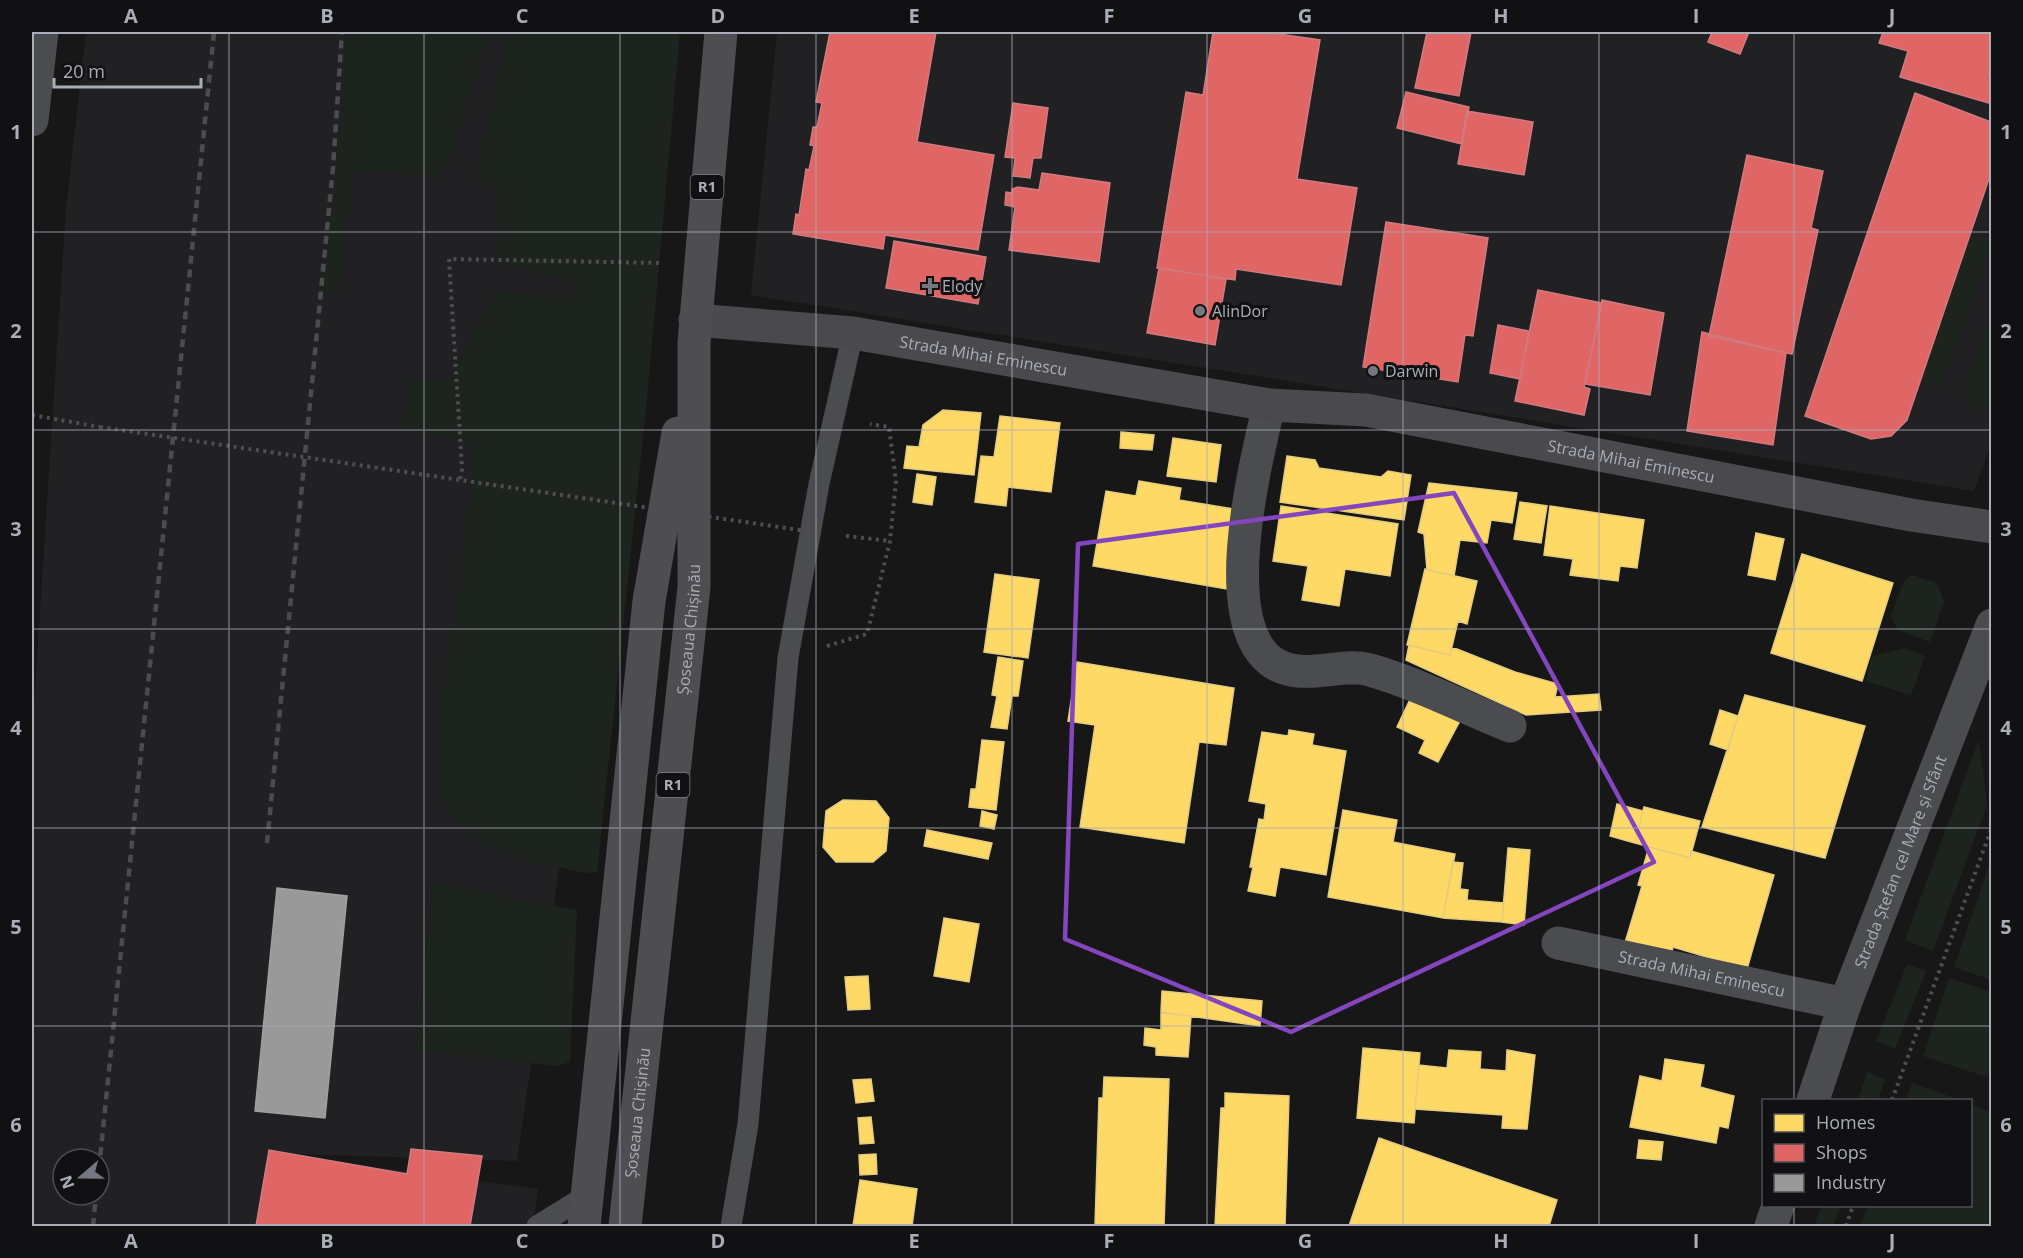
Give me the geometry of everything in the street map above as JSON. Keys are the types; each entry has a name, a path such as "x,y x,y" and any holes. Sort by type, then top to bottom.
{"highway":[{"name":"Șoseaua Chișinău","path":"625,1227 694,587 694,332 721,32"},
{"path":"584,1227 649,601 694,332"}],"main road":[{"name":"Strada Mihai Eminescu","path":"694,332 853,333 1269,405 1366,410 1911,515 1992,527"}],"street":[{"path":"32,120 42,32"},
{"path":"1269,405 1246,507 1243,591 1254,641 1273,662 1302,672 1368,669 1510,726"},
{"name":"Strada Ștefan cel Mare și Sfânt","path":"1814,1099 1845,1004 1992,624"},
{"name":"Strada Mihai Eminescu","path":"1558,943 1845,1004"},
{"path":"1771,1227 1778,1207"}],"lane":[{"path":"731,1227 748,1124 789,658 819,484 853,333"},
{"path":"537,1227 589,1194"}],"path":[{"path":"460,479 462,469 449,259 700,264"},
{"path":"32,415 813,532"},
{"path":"834,418 889,427 896,481 890,542 867,634"},
{"path":"838,535 890,542"},
{"path":"1893,1099 1992,826"},
{"path":"1846,1227 1853,1207"}],"highlighted area":[{"path":"1454,493 1654,862 1291,1032 1065,939 1078,544"}],"shaded area":[{"path":"86,32 658,32 640,307 517,1161 267,1153 259,1226 32,1226 32,735 66,209"},
{"path":"347,32 489,32 451,157 437,177 352,170 339,295 321,291 339,164"},
{"path":"509,32 680,32 647,399 597,872 586,873 549,865 491,846 460,824 448,809 441,789 438,763 439,732 446,666 460,584 475,443 403,429 409,378 448,382 496,292 571,297 573,280 499,264 500,187 475,182"},
{"path":"777,32 1991,32 1992,442 1974,491 751,295"},
{"path":"1970,236 1991,242 1991,249 1942,385 1936,387 1920,381"},
{"path":"1991,314 1992,411 1970,407 1971,399 1961,397"},
{"path":"1912,575 1937,583 1944,602 1930,642 1897,630 1891,615 1904,581"},
{"path":"1905,648 1925,656 1911,695 1866,681 1872,656"},
{"path":"1979,739 1987,805 1933,951 1905,940"},
{"path":"1991,860 1992,980 1954,967"},
{"path":"433,882 577,910 570,1062 556,1066 416,1050"},
{"path":"1907,964 1926,971 1895,1049 1876,1041"},
{"path":"1949,978 1991,992 1992,1064 1987,1077 1923,1056"},
{"path":"1867,1072 1885,1079 1878,1099 1858,1099"},
{"path":"1912,1083 1957,1099 1906,1099"},
{"path":"1972,1104 1991,1112 1991,1226 1860,1226 1868,1207 1972,1207"},
{"path":"287,1155 538,1189 533,1226 277,1226"},
{"path":"1821,1207 1841,1207 1833,1226 1814,1226"}],"building: Homes":[{"path":"943,410 981,413 974,475 904,468 907,446 919,447 923,425"},
{"path":"1000,416 1060,423 1051,492 1008,487 1006,506 975,502 981,456 994,457"},
{"path":"1121,432 1154,435 1152,450 1120,448"},
{"path":"1173,438 1221,445 1216,482 1167,476"},
{"path":"1287,456 1315,460 1319,468 1381,477 1388,471 1411,475 1404,520 1280,502"},
{"path":"917,474 936,477 932,505 913,502"},
{"path":"1139,481 1181,488 1179,500 1246,511 1232,590 1093,566 1106,491 1136,496"},
{"path":"1429,483 1517,493 1512,523 1491,520 1487,543 1460,540 1454,576 1427,570 1424,534 1418,532"},
{"path":"1520,502 1547,506 1541,543 1514,539"},
{"path":"1281,506 1398,524 1390,576 1345,569 1339,606 1302,600 1308,566 1273,561"},
{"path":"1550,506 1644,520 1637,568 1620,566 1618,581 1570,575 1573,559 1544,555"},
{"path":"1756,533 1784,539 1775,580 1748,575"},
{"path":"1802,554 1893,583 1862,681 1771,653"},
{"path":"1425,569 1477,581 1467,624 1458,621 1450,655 1407,645"},
{"path":"995,574 1039,580 1028,658 984,652"},
{"path":"1409,645 1450,655 1451,648 1457,649 1515,672 1558,684 1555,697 1599,694 1601,710 1526,715 1406,660"},
{"path":"998,657 1023,661 1018,696 1012,696 1007,729 991,727 997,696 992,695"},
{"path":"1077,662 1234,688 1226,745 1199,742 1184,843 1080,827 1095,725 1068,721"},
{"path":"1414,691 1463,715 1438,762 1419,753 1425,740 1397,727"},
{"path":"1745,695 1865,726 1825,858 1702,827"},
{"path":"1720,710 1738,716 1728,750 1710,744"},
{"path":"1289,730 1314,734 1312,745 1346,751 1326,875 1280,867 1275,896 1248,891 1259,819 1264,820 1266,804 1249,801 1262,732 1288,736"},
{"path":"982,740 1004,742 996,810 969,807 971,789 976,789"},
{"path":"843,800 876,801 889,818 886,851 873,862 836,862 823,847 826,811"},
{"path":"1617,804 1643,811 1635,843 1610,836"},
{"path":"1644,807 1700,821 1690,858 1635,843"},
{"path":"1343,810 1397,820 1393,842 1455,854 1443,918 1328,897"},
{"path":"982,811 997,815 994,829 980,826"},
{"path":"927,830 992,843 988,859 924,846"},
{"path":"1649,847 1690,858 1691,851 1774,875 1747,969 1673,947 1670,958 1624,946 1642,886 1638,885"},
{"path":"1508,848 1530,850 1524,925 1502,922"},
{"path":"1453,862 1463,863 1460,889 1468,890 1467,900 1504,903 1502,922 1443,918"},
{"path":"944,918 979,924 969,982 934,976"},
{"path":"868,976 870,1009 848,1010 845,977"},
{"path":"1162,991 1262,1001 1260,1026 1161,1012"},
{"path":"1161,1013 1191,1016 1188,1057 1156,1055 1156,1047 1144,1045 1145,1028 1161,1030"},
{"path":"1363,1048 1420,1053 1414,1123 1357,1118"},
{"path":"1449,1050 1481,1052 1480,1069 1506,1071 1507,1050 1535,1055 1527,1129 1502,1128 1503,1115 1415,1109 1419,1065 1447,1068"},
{"path":"1665,1059 1704,1065 1700,1087 1734,1096 1728,1128 1719,1126 1716,1143 1630,1127 1640,1076 1662,1081"},
{"path":"1104,1077 1169,1079 1164,1226 1095,1226 1099,1098 1103,1098"},
{"path":"871,1079 874,1101 856,1103 853,1080"},
{"path":"1225,1093 1289,1096 1285,1226 1215,1226 1221,1108 1225,1108"},
{"path":"871,1117 874,1143 860,1144 858,1118"},
{"path":"1379,1138 1557,1200 1549,1226 1349,1226"},
{"path":"1639,1140 1663,1142 1661,1160 1637,1158"},
{"path":"876,1154 877,1174 860,1175 859,1155"},
{"path":"860,1180 917,1189 912,1226 853,1226"}],"building: Shops":[{"path":"830,32 936,32 917,142 994,155 978,250 885,235 883,249 793,234 796,214 799,215 806,169 809,170 814,146 810,145 813,127 817,127 822,103 816,102"},
{"path":"1213,32 1264,32 1320,40 1297,179 1357,188 1341,285 1236,269 1235,280 1157,268 1186,92 1203,95"},
{"path":"1427,32 1471,32 1459,96 1415,88"},
{"path":"1712,32 1749,32 1740,54 1708,42"},
{"path":"1883,32 1992,32 1992,65 1988,75 1992,76 1992,104 1900,77 1908,51 1879,43"},
{"path":"1406,92 1469,107 1462,144 1397,128"},
{"path":"1915,93 1991,122 1992,170 1907,420 1891,436 1871,439 1805,416"},
{"path":"1013,103 1048,108 1041,158 1033,158 1030,178 1013,176 1015,158 1005,157"},
{"path":"1467,111 1533,122 1524,175 1458,164"},
{"path":"1747,155 1823,171 1811,228 1818,230 1792,354 1709,336"},
{"path":"1042,173 1110,183 1099,262 1009,250 1015,207 1005,205 1006,192 1012,193 1012,189 1018,187 1039,190"},
{"path":"1386,222 1488,238 1473,336 1465,335 1458,382 1363,367"},
{"path":"894,241 986,257 978,304 886,288"},
{"path":"1159,268 1226,279 1215,345 1147,333"},
{"path":"1538,290 1602,303 1584,387 1590,389 1584,415 1515,401"},
{"path":"1602,300 1664,313 1650,395 1585,384"},
{"path":"1498,325 1529,331 1520,379 1490,373"},
{"path":"1702,332 1786,353 1773,445 1687,431"},
{"path":"411,1149 482,1156 470,1226 256,1226 269,1150 407,1174"}],"building: Industry":[{"path":"277,888 347,896 325,1118 255,1111"}],"railway":[{"path":"101,1147 214,32"},
{"path":"267,843 333,168 342,32"},
{"path":"93,1226 95,1207"}],"place":[{"name":"Elody","path":"930,286"},
{"name":"AlinDor","path":"1200,311"},
{"name":"Darwin","path":"1373,371"}]}
